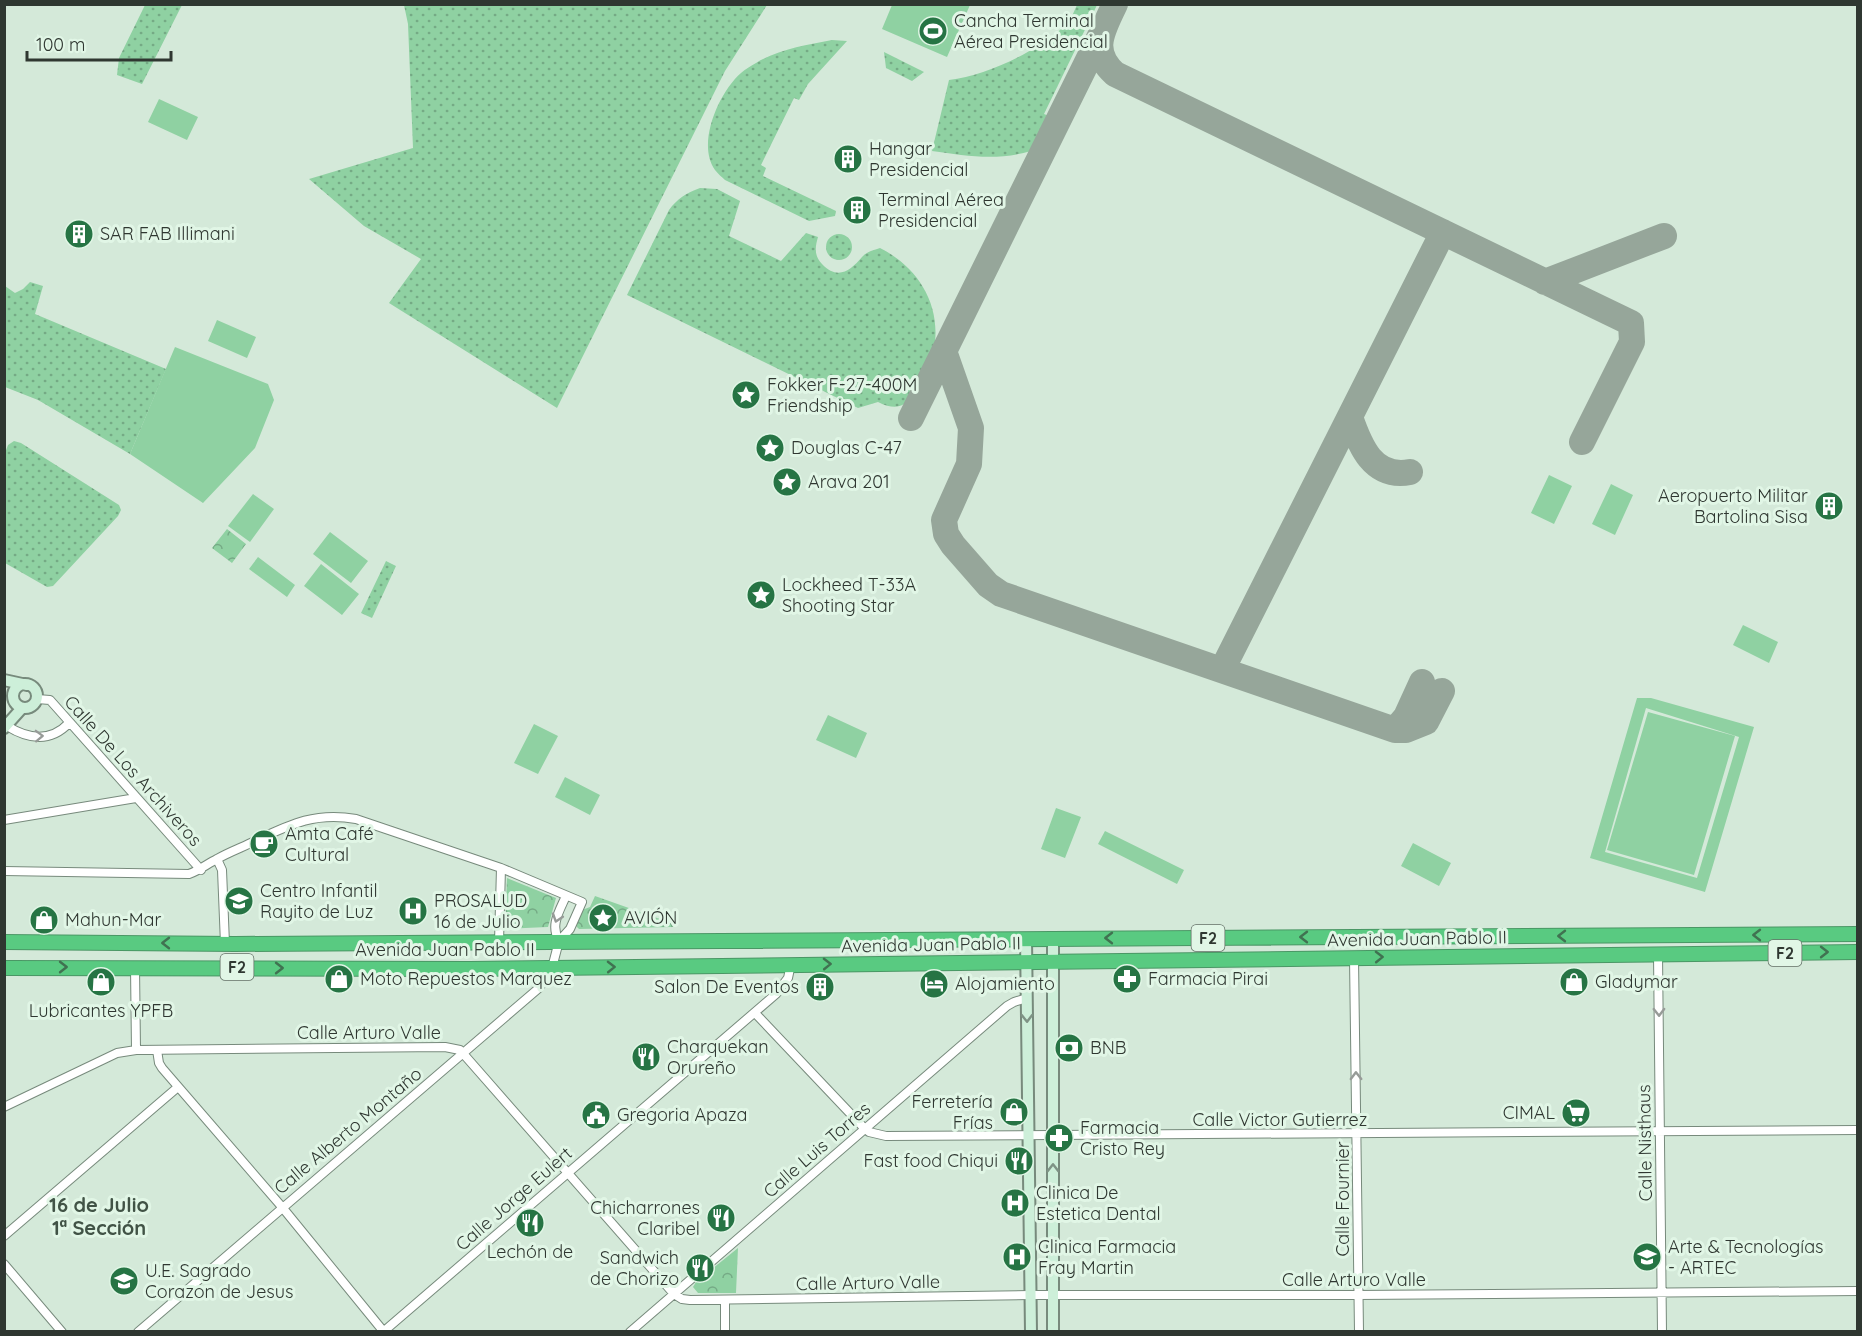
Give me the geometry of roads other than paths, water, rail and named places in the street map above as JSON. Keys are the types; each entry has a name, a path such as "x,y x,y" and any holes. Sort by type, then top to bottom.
{"highway":[{"name":"Avenida Juan Pablo II","path":"4,942 225,944 1857,934"},
{"name":"Avenida Juan Pablo II","path":"4,968 470,969 1857,952"}],"main road":[{"path":"4,680 27,685 36,691 37,699 33,706 19,705 4,695"},
{"path":"19,705 14,696 16,689 27,685"},
{"path":"6,727 19,705"},
{"path":"1026,939 1031,1332"},
{"path":"1053,939 1053,1332"}],"street":[{"name":"Calle De Los Archiveros","path":"37,699 50,700 201,870"},
{"path":"6,727 21,735 42,738 63,730 69,723"},
{"path":"4,820 136,798"},
{"path":"4,871 189,874 294,823 308,818 336,815 356,819 501,868 582,902 570,929 559,941 554,930 554,922 566,896"},
{"path":"217,859 222,870 225,944"},
{"path":"499,942 501,868"},
{"name":"Calle Alberto Montaño","path":"138,1332 539,988 552,968 559,941"},
{"name":"Calle Nisthaus","path":"1658,954 1662,1332"},
{"name":"Calle Fournier","path":"1354,958 1359,1332"},
{"name":"Calle Jorge Eulert","path":"384,1331 755,1013 783,986 791,964"},
{"path":"135,967 136,1050"},
{"name":"Calle Luis Torres","path":"630,1332 1007,1006 1027,998"},
{"path":"755,1013 864,1128"},
{"name":"Calle Arturo Valle","path":"4,1107 117,1053 136,1050 445,1047 464,1052 674,1294 682,1299 690,1300 1030,1295 1857,1291"},
{"path":"156,1050 159,1062 178,1087 384,1331"},
{"path":"4,1236 178,1087"},
{"name":"Calle Victor Gutierrez","path":"864,1128 876,1134 899,1137 1857,1130"},
{"path":"4,1264 62,1332"},
{"path":"725,1301 725,1332"}],"place":[{"name":"Cancha Terminal Aérea Presidencial","path":"933,31"},
{"name":"Hangar Presidencial","path":"848,159"},
{"name":"Terminal Aérea Presidencial","path":"857,210"},
{"name":"SAR FAB Illimani","path":"79,234"},
{"name":"Fokker F-27-400M Friendship","path":"746,395"},
{"name":"Douglas C-47","path":"770,448"},
{"name":"Arava 201","path":"787,482"},
{"name":"Aeropuerto Militar Bartolina Sisa","path":"1829,506"},
{"name":"Lockheed T-33A Shooting Star","path":"761,595"},
{"name":"Amta Café Cultural","path":"264,844"},
{"name":"Centro Infantil Rayito de Luz","path":"239,901"},
{"name":"PROSALUD 16 de Julio","path":"413,911"},
{"name":"AVIÓN","path":"603,918"},
{"name":"Mahun-Mar","path":"44,920"},
{"name":"Moto Repuestos Marquez","path":"339,979"},
{"name":"Farmacia Pirai","path":"1127,979"},
{"name":"Lubricantes YPFB","path":"101,982"},
{"name":"Gladymar","path":"1574,982"},
{"name":"Alojamiento","path":"934,984"},
{"name":"Salon De Eventos","path":"820,987"},
{"name":"BNB","path":"1069,1048"},
{"name":"Charquekan Orureño","path":"646,1057"},
{"name":"Ferretería Frías","path":"1014,1112"},
{"name":"CIMAL","path":"1576,1113"},
{"name":"Gregoria Apaza","path":"596,1115"},
{"name":"Farmacia Cristo Rey","path":"1059,1138"},
{"name":"Fast food Chiqui","path":"1019,1161"},
{"name":"Clinica De Estetica Dental","path":"1015,1203"},
{"name":"Chicharrones Claribel","path":"721,1218"},
{"name":"Lechón de","path":"530,1223"},
{"name":"Clinica Farmacia Fray Martin","path":"1017,1257"},
{"name":"Arte & Tecnologías - ARTEC","path":"1647,1257"},
{"name":"Sandwich de Chorizo","path":"700,1268"},
{"name":"U.E. Sagrado Corazon de Jesus","path":"124,1281"}],"district":[{"name":"16 de Julio 1ª Sección","path":"99,1216"}]}
